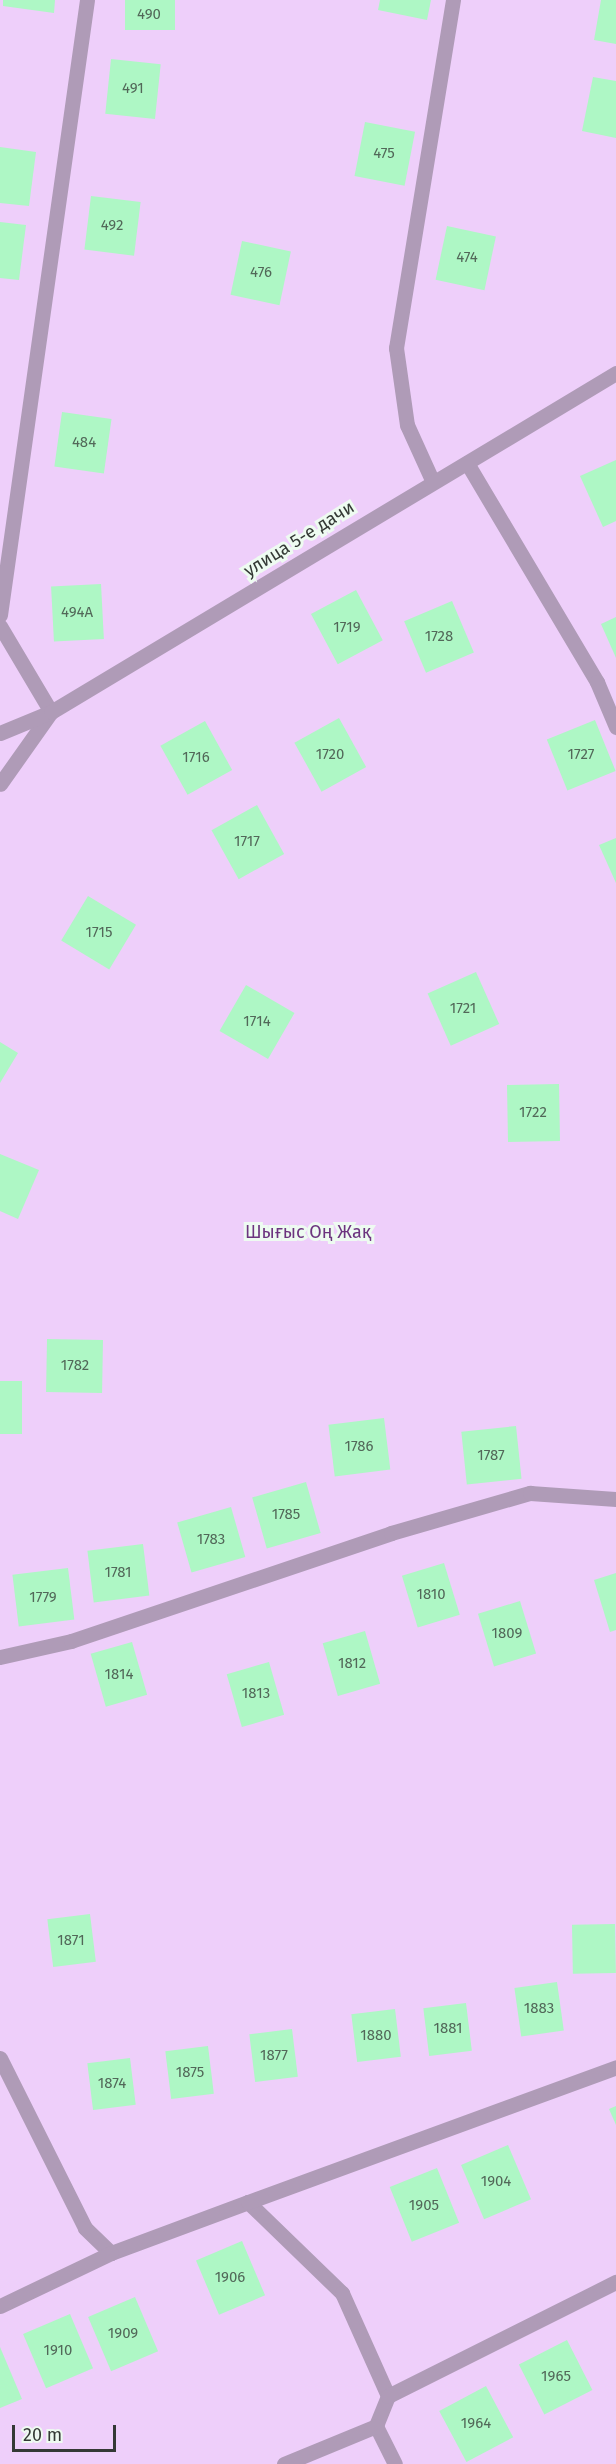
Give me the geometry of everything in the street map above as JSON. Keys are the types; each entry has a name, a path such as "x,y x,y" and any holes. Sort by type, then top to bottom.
{"street":[{"path":"0,615 87,0"},
{"path":"432,480 407,425 396,348 453,0"},
{"name":"улица 5-е дачи","path":"0,733 51,712 432,480 467,463 616,373"},
{"path":"467,463 597,682 616,727"},
{"path":"0,626 51,712 0,784"},
{"path":"0,1657 71,1641 391,1533 530,1493 616,1499"},
{"path":"0,2058 85,2228 111,2253"},
{"path":"0,2306 111,2253 616,2067"},
{"path":"248,2202 342,2293 388,2397"},
{"path":"284,2464 376,2426 388,2397 616,2282"},
{"path":"376,2426 395,2464"}],"green space":[{"name":"Шығыс Оң Жақ","path":"0,0 616,0 616,2464 0,2464"}],"building":[{"path":"3,0 55,0 54,13 3,6"},
{"path":"125,0 175,0 175,30 125,30"},
{"path":"380,0 431,0 427,20 378,10"},
{"path":"601,0 616,0 616,44 594,40"},
{"path":"111,59 161,64 155,119 105,114"},
{"path":"593,77 616,81 616,138 582,131"},
{"path":"365,122 415,132 405,186 355,176"},
{"path":"0,147 36,152 29,206 0,203"},
{"path":"91,196 141,202 134,256 84,250"},
{"path":"0,222 26,225 19,280 0,278"},
{"path":"447,226 496,236 484,290 436,280"},
{"path":"242,241 291,251 279,305 231,295"},
{"path":"62,412 112,419 104,473 54,466"},
{"path":"616,460 616,521 603,527 580,476"},
{"path":"101,584 104,639 54,642 51,587"},
{"path":"356,590 383,640 338,664 311,614"},
{"path":"452,601 474,653 426,673 404,621"},
{"path":"616,617 616,658 601,624"},
{"path":"339,718 366,767 322,792 294,743"},
{"path":"595,720 616,771 567,790 547,739"},
{"path":"205,721 232,770 188,795 160,746"},
{"path":"257,805 284,854 239,879 212,830"},
{"path":"616,838 616,883 599,845"},
{"path":"88,896 136,925 109,969 61,941"},
{"path":"476,972 499,1024 451,1046 428,994"},
{"path":"246,985 294,1013 268,1059 220,1031"},
{"path":"0,1042 18,1053 0,1083"},
{"path":"559,1084 560,1141 508,1142 507,1085"},
{"path":"0,1154 39,1170 18,1219 0,1211"},
{"path":"47,1339 103,1340 102,1393 46,1392"},
{"path":"0,1381 22,1381 22,1434 0,1434"},
{"path":"384,1418 390,1470 335,1476 328,1425"},
{"path":"516,1426 522,1479 467,1484 461,1432"},
{"path":"306,1482 321,1533 267,1548 252,1497"},
{"path":"231,1507 245,1557 192,1572 177,1522"},
{"path":"143,1544 149,1596 94,1602 87,1551"},
{"path":"444,1563 460,1615 418,1628 402,1576"},
{"path":"68,1568 74,1620 19,1626 12,1575"},
{"path":"616,1573 616,1630 610,1632 594,1580"},
{"path":"520,1601 536,1654 494,1666 478,1614"},
{"path":"365,1631 380,1684 338,1696 323,1643"},
{"path":"132,1642 147,1695 106,1707 91,1654"},
{"path":"269,1662 284,1715 242,1727 227,1674"},
{"path":"90,1914 96,1962 53,1967 47,1919"},
{"path":"615,1924 616,1973 573,1974 572,1925"},
{"path":"557,1982 564,2031 521,2037 514,1988"},
{"path":"466,2003 472,2051 429,2056 423,2008"},
{"path":"395,2009 401,2057 357,2062 351,2014"},
{"path":"292,2029 298,2077 255,2082 249,2034"},
{"path":"208,2046 214,2094 171,2099 165,2051"},
{"path":"130,2058 136,2105 93,2110 87,2063"},
{"path":"616,2106 616,2125 609,2109"},
{"path":"508,2145 531,2199 484,2219 461,2165"},
{"path":"437,2168 459,2223 412,2242 390,2187"},
{"path":"242,2241 265,2295 219,2315 196,2261"},
{"path":"135,2297 158,2351 111,2371 88,2317"},
{"path":"70,2314 93,2368 46,2388 23,2334"},
{"path":"567,2340 592,2390 544,2414 519,2365"},
{"path":"0,2347 22,2399 0,2408"},
{"path":"486,2386 513,2437 466,2462 439,2411"}]}
